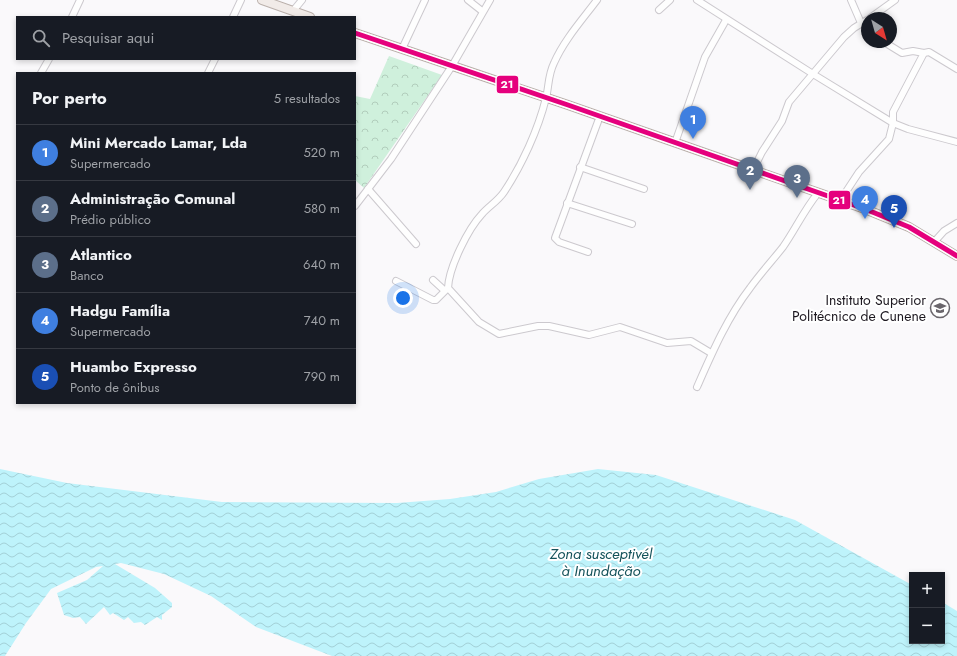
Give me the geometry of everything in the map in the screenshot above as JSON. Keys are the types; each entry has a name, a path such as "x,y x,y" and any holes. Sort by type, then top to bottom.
{"main road":[{"path":"262,0 307,16"},
{"path":"356,32 675,142 840,201 901,224 935,241 957,256"}],"street":[{"path":"72,16 80,0"},
{"path":"233,16 241,0"},
{"path":"293,11 302,0"},
{"path":"402,49 426,0"},
{"path":"468,0 482,11"},
{"path":"356,205 391,159 452,66 482,11 490,0"},
{"path":"396,281 433,300 436,300 446,289 458,254 482,214 501,196 511,180 533,136 546,98 548,79 554,62 562,47 597,0"},
{"path":"659,10 670,0"},
{"path":"697,0 726,20 759,38 812,74 893,123 908,129 957,142"},
{"path":"851,0 861,14"},
{"path":"878,12 895,0"},
{"path":"675,142 705,57 726,20"},
{"path":"753,170 762,152 782,120 789,102 844,37 861,25"},
{"path":"894,48 902,53 913,51 924,53 929,52 957,69"},
{"path":"840,201 859,172 889,139 893,123 893,112 924,53"},
{"path":"42,72 48,60"},
{"path":"208,72 214,60"},
{"path":"588,252 559,242 555,238 600,116"},
{"path":"580,167 644,189"},
{"path":"368,189 416,244"},
{"path":"697,387 711,353 749,288 784,246 807,207 818,193"},
{"path":"567,203 632,224"},
{"path":"935,241 944,231 957,223"},
{"path":"433,280 446,289 479,322 500,334 538,326 549,326 589,335 620,328 669,344 691,341 711,353"}],"green space":[{"path":"389,56 442,75 364,188 356,181 356,96 370,99"}],"water":[{"name":"Zona susceptivél à Inundação","path":"0,469 67,483 222,502 397,503 450,499 496,492 539,479 598,469 656,475 795,520 909,583 909,644 945,644 945,604 957,611 957,656 332,656 256,627 211,596 164,574 121,563 115,564 155,588 172,603 172,607 162,615 162,620 157,617 145,625 141,622 134,623 128,617 124,620 113,613 110,615 104,607 86,624 80,617 73,618 64,615 57,593 87,580 103,566 96,567 51,589 26,623 5,656 0,656"}],"transit line":[{"name":"21","path":"356,33 568,105 865,209 909,227 957,256"}],"place":[{"name":"Mini Mercado Lamar, Lda","path":"693,139"},
{"name":"Administração Comunal","path":"750,190"},
{"name":"Atlantico","path":"797,198"},
{"name":"Hadgu Família","path":"865,219"},
{"name":"Huambo Expresso","path":"894,228"},
{"name":"Instituto Superior Politécnico de Cunene","path":"940,308"}]}
